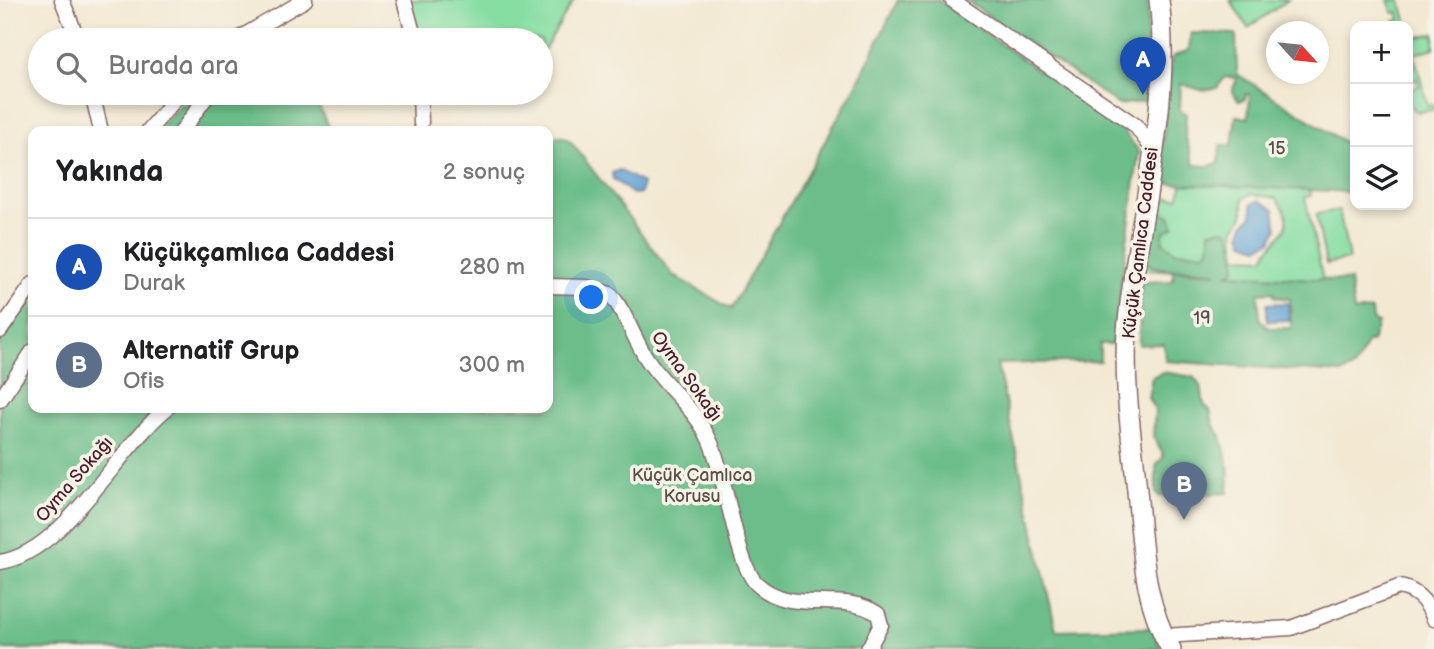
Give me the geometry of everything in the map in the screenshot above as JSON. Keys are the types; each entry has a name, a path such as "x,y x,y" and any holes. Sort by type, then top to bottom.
{"main road":[{"name":"Küçük Çamlıca Caddesi","path":"1159,0 1162,52 1152,148 1133,274 1126,355 1145,576 1168,643"}],"street":[{"path":"62,0 73,28"},
{"path":"258,28 305,0"},
{"path":"404,0 412,28"},
{"path":"952,0 1135,125 1152,148"},
{"path":"95,105 100,126"},
{"path":"152,126 171,105"},
{"path":"186,126 200,105"},
{"path":"420,105 421,123"},
{"name":"Oyma Sokağı","path":"553,286 586,287 610,294 649,361 708,436 720,464 744,563 751,578 787,601 852,603 871,609 878,614 881,625 868,649"},
{"path":"0,331 28,291"},
{"path":"0,400 28,358"},
{"name":"Oyma Sokağı","path":"0,562 26,552 49,538 89,496 136,436 161,413"},
{"path":"1168,643 1291,628 1399,587 1411,589 1428,605 1434,619"}],"green space":[{"path":"409,0 574,0 553,35 553,28 417,28"},
{"name":"Küçük Çamlıca Korusu","path":"898,0 938,0 1121,128 1139,151 1113,344 1100,344 1100,361 997,364 1056,630 1151,628 1162,649 0,649 0,343 28,299 28,413 553,413 553,136 564,137 571,142 673,275 731,309 857,84"},
{"path":"965,0 1148,0 1146,101 1119,105"},
{"path":"1230,0 1288,0 1248,28"},
{"path":"1388,0 1400,0 1406,21 1394,21 1400,20 1398,12 1393,13"},
{"name":"15","path":"1191,33 1236,34 1237,74 1350,146 1350,192 1158,183 1172,57 1189,50","holes":["1225,77 1237,78 1232,92 1239,101 1245,99 1246,94 1250,95 1248,118 1236,116 1232,145 1220,145 1219,163 1208,166 1194,165 1185,134 1186,114 1180,110 1181,84 1201,90 1217,88"]},
{"path":"1434,33 1434,48 1414,54 1428,106 1434,105 1434,110 1418,112 1413,108 1413,88 1419,86 1417,79 1413,80 1413,39"},
{"path":"181,105 318,105 328,126 161,126"},
{"path":"1183,184 1310,190 1311,196 1305,197 1323,280 1143,269 1156,197 1178,198","holes":["1250,194 1276,198 1287,218 1283,233 1264,258 1236,257 1234,230 1243,216 1243,199"]},
{"path":"1339,210 1349,259 1326,264 1316,214"},
{"name":"19","path":"1162,212 1170,216 1174,226 1163,233 1163,242 1175,251 1204,253 1209,249 1210,231 1227,229 1236,261 1234,271 1228,274 1350,281 1354,312 1372,310 1373,321 1378,323 1372,342 1368,341 1355,367 1342,373 1165,361 1164,344 1139,345 1141,282 1173,281 1173,270 1217,273 1148,264 1149,234 1156,214","holes":["1273,292 1275,297 1290,299 1291,328 1268,328 1260,319 1258,293"]},
{"path":"1163,372 1193,377 1201,386 1204,405 1210,410 1213,424 1221,436 1229,468 1228,493 1159,496 1156,493 1156,466 1164,456 1153,437 1155,410 1148,398 1152,377"}],"water":[{"path":"619,170 642,183 641,193 633,194 613,179 612,173"},
{"path":"1259,200 1274,209 1277,229 1271,241 1258,247 1244,242 1241,233 1244,224 1252,216 1252,204"},
{"path":"1288,303 1289,320 1267,321 1267,304"}],"place":[{"name":"Küçükçamlıca Caddesi","path":"1143,95"},
{"name":"Alternatif Grup","path":"1184,520"}]}
